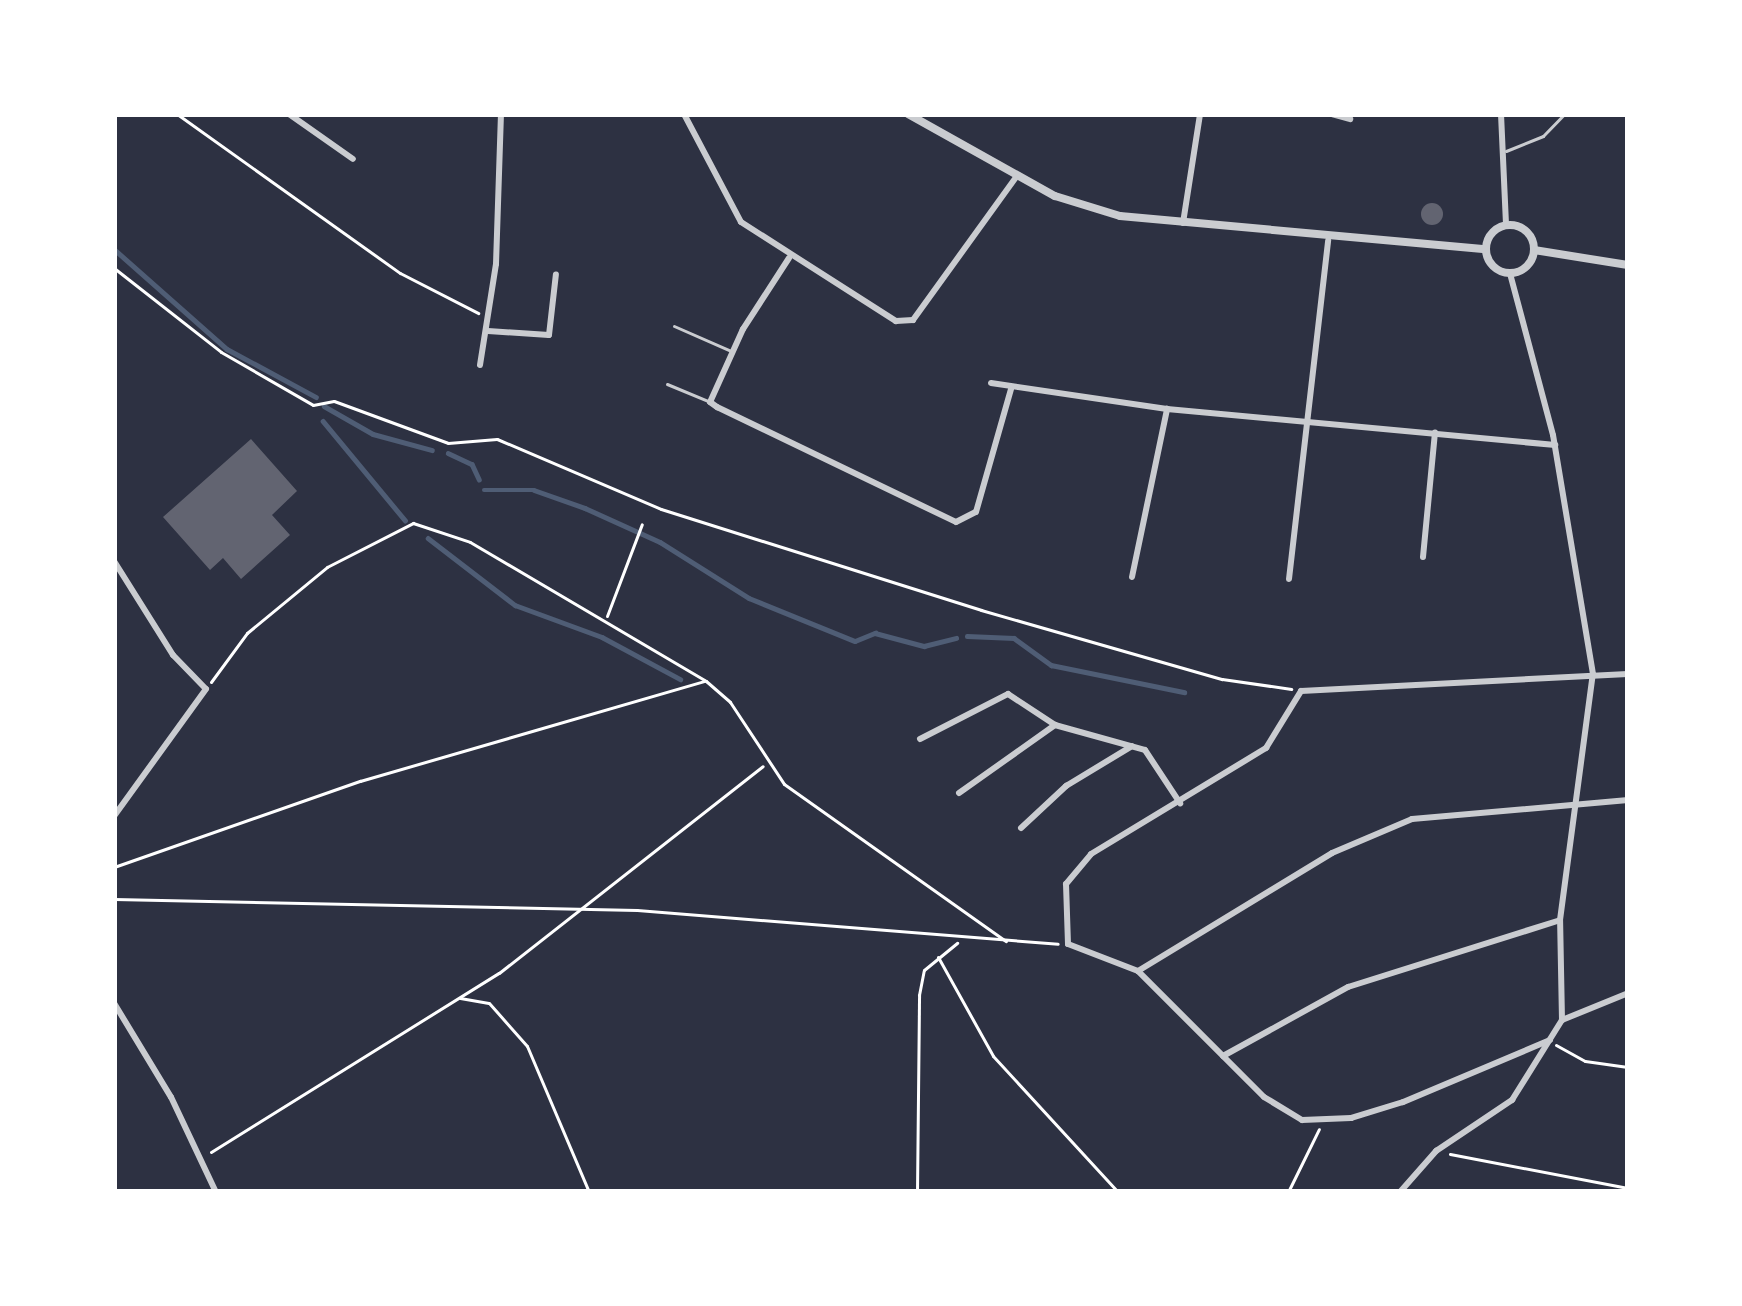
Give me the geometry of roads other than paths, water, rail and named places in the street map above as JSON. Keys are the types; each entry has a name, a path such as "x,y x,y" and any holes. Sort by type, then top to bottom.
{"street":[{"path":"289,114 353,159"},
{"path":"480,365 490,321 501,114"},
{"path":"684,114 741,222 789,258 896,321 913,320 1017,176"},
{"path":"908,114 1017,176 1095,210 1183,225 1328,240 1486,249"},
{"path":"1183,225 1200,114"},
{"path":"1332,114 1350,119"},
{"path":"1486,249 1506,226 1501,114"},
{"path":"1506,226 1524,230 1534,250"},
{"path":"1289,579 1328,240"},
{"path":"1486,249 1496,268 1510,273 1524,268 1534,250"},
{"path":"1534,250 1628,265"},
{"path":"789,258 733,351 710,402 956,522 976,512 1011,389"},
{"path":"1400,1192 1436,1151 1512,1100 1562,1020 1560,920 1593,674 1555,445 1510,273"},
{"path":"488,331 549,335 556,274"},
{"path":"991,383 1168,410 1555,445"},
{"path":"1132,577 1168,410"},
{"path":"1423,557 1435,433"},
{"path":"114,562 173,655 206,688 114,816"},
{"path":"1550,1040 1403,1102 1322,1122 1283,1113 1138,971 1068,944 1063,902 1076,868 1266,748 1301,692 1628,674"},
{"path":"920,739 1008,694 1055,725 1132,746 1155,760 1180,803"},
{"path":"959,793 1055,725"},
{"path":"1021,828 1066,786 1132,746"},
{"path":"1138,971 1372,834 1460,809 1628,800"},
{"path":"1223,1056 1348,987 1560,920"},
{"path":"1562,1020 1628,993"},
{"path":"114,1004 202,1157 216,1192"}],"lane":[{"path":"1506,151 1543,136 1564,114"},
{"path":"674,326 733,351"},
{"path":"667,384 710,402"}],"waterway":[{"path":"114,249 227,349 316,397"},
{"path":"324,406 373,434 432,450"},
{"path":"323,421 405,520"},
{"path":"448,453 472,464 479,479"},
{"path":"484,490 534,490 585,508 660,542 749,598 855,641 875,633 924,646 956,638"},
{"path":"428,538 515,605 602,637 680,679"},
{"path":"967,636 1014,638 1051,665 1184,692"}]}
